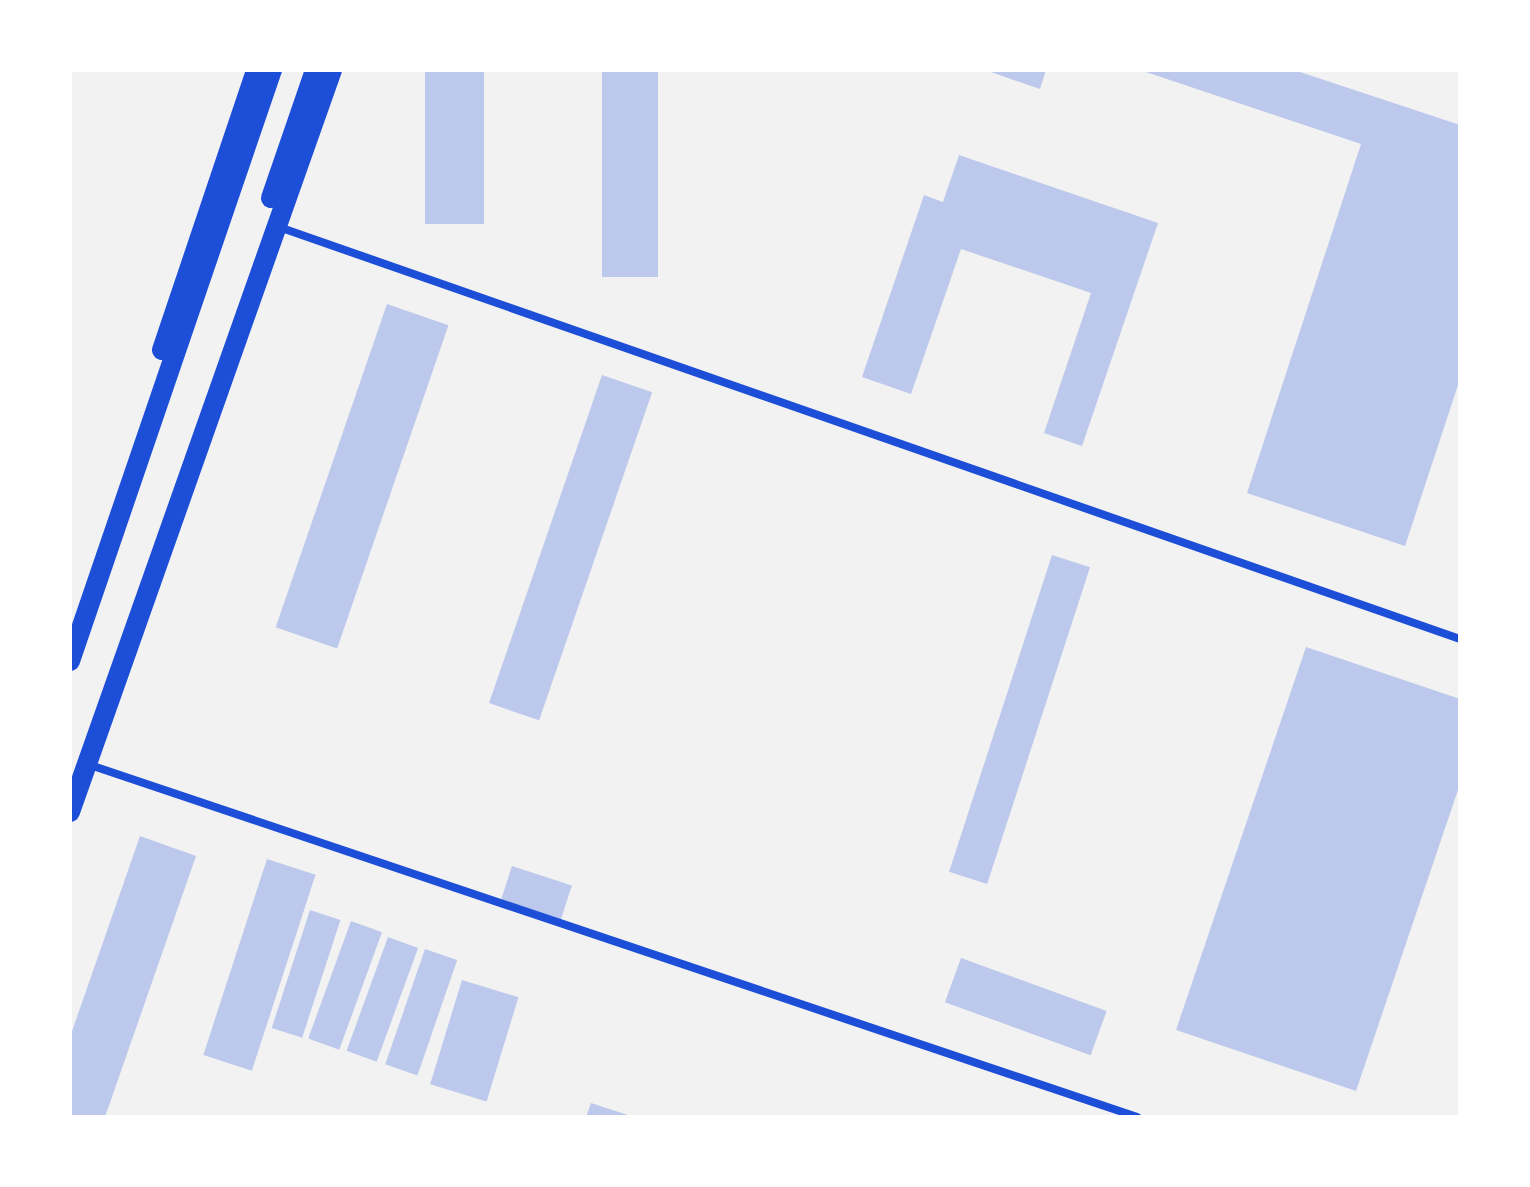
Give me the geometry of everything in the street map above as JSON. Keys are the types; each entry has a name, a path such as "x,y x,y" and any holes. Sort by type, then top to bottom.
{"main road":[{"path":"70,623 256,70"},
{"path":"70,661 272,70"},
{"path":"70,784 315,70"},
{"path":"70,812 332,70"}],"street":[{"path":"275,225 1460,639"},
{"path":"86,764 1137,1117"}],"building":[{"path":"425,70 484,70 484,224 425,224"},
{"path":"602,70 658,70 658,277 602,277"},
{"path":"985,70 1046,70 1040,89"},
{"path":"1140,70 1294,70 1460,125 1460,379 1405,546 1247,493 1361,144"},
{"path":"959,155 1158,223 1082,446 1044,433 1091,293 961,249 911,394 862,377 924,195 943,202"},
{"path":"387,304 448,325 337,649 276,627"},
{"path":"602,375 652,392 539,720 489,703"},
{"path":"1052,555 1090,567 987,884 949,872"},
{"path":"1306,647 1460,699 1460,784 1356,1091 1176,1030"},
{"path":"140,836 196,856 105,1117 70,1117 70,1037"},
{"path":"267,859 316,875 252,1071 203,1055"},
{"path":"512,866 572,885 561,920 501,900"},
{"path":"310,910 340,920 302,1038 272,1028"},
{"path":"351,921 382,932 339,1050 308,1038"},
{"path":"388,937 418,948 377,1062 347,1051"},
{"path":"425,949 457,960 417,1075 385,1064"},
{"path":"961,958 1107,1011 1091,1055 945,1002"},
{"path":"462,980 518,997 487,1101 430,1084"},
{"path":"591,1103 631,1116 631,1117 586,1117"}]}
